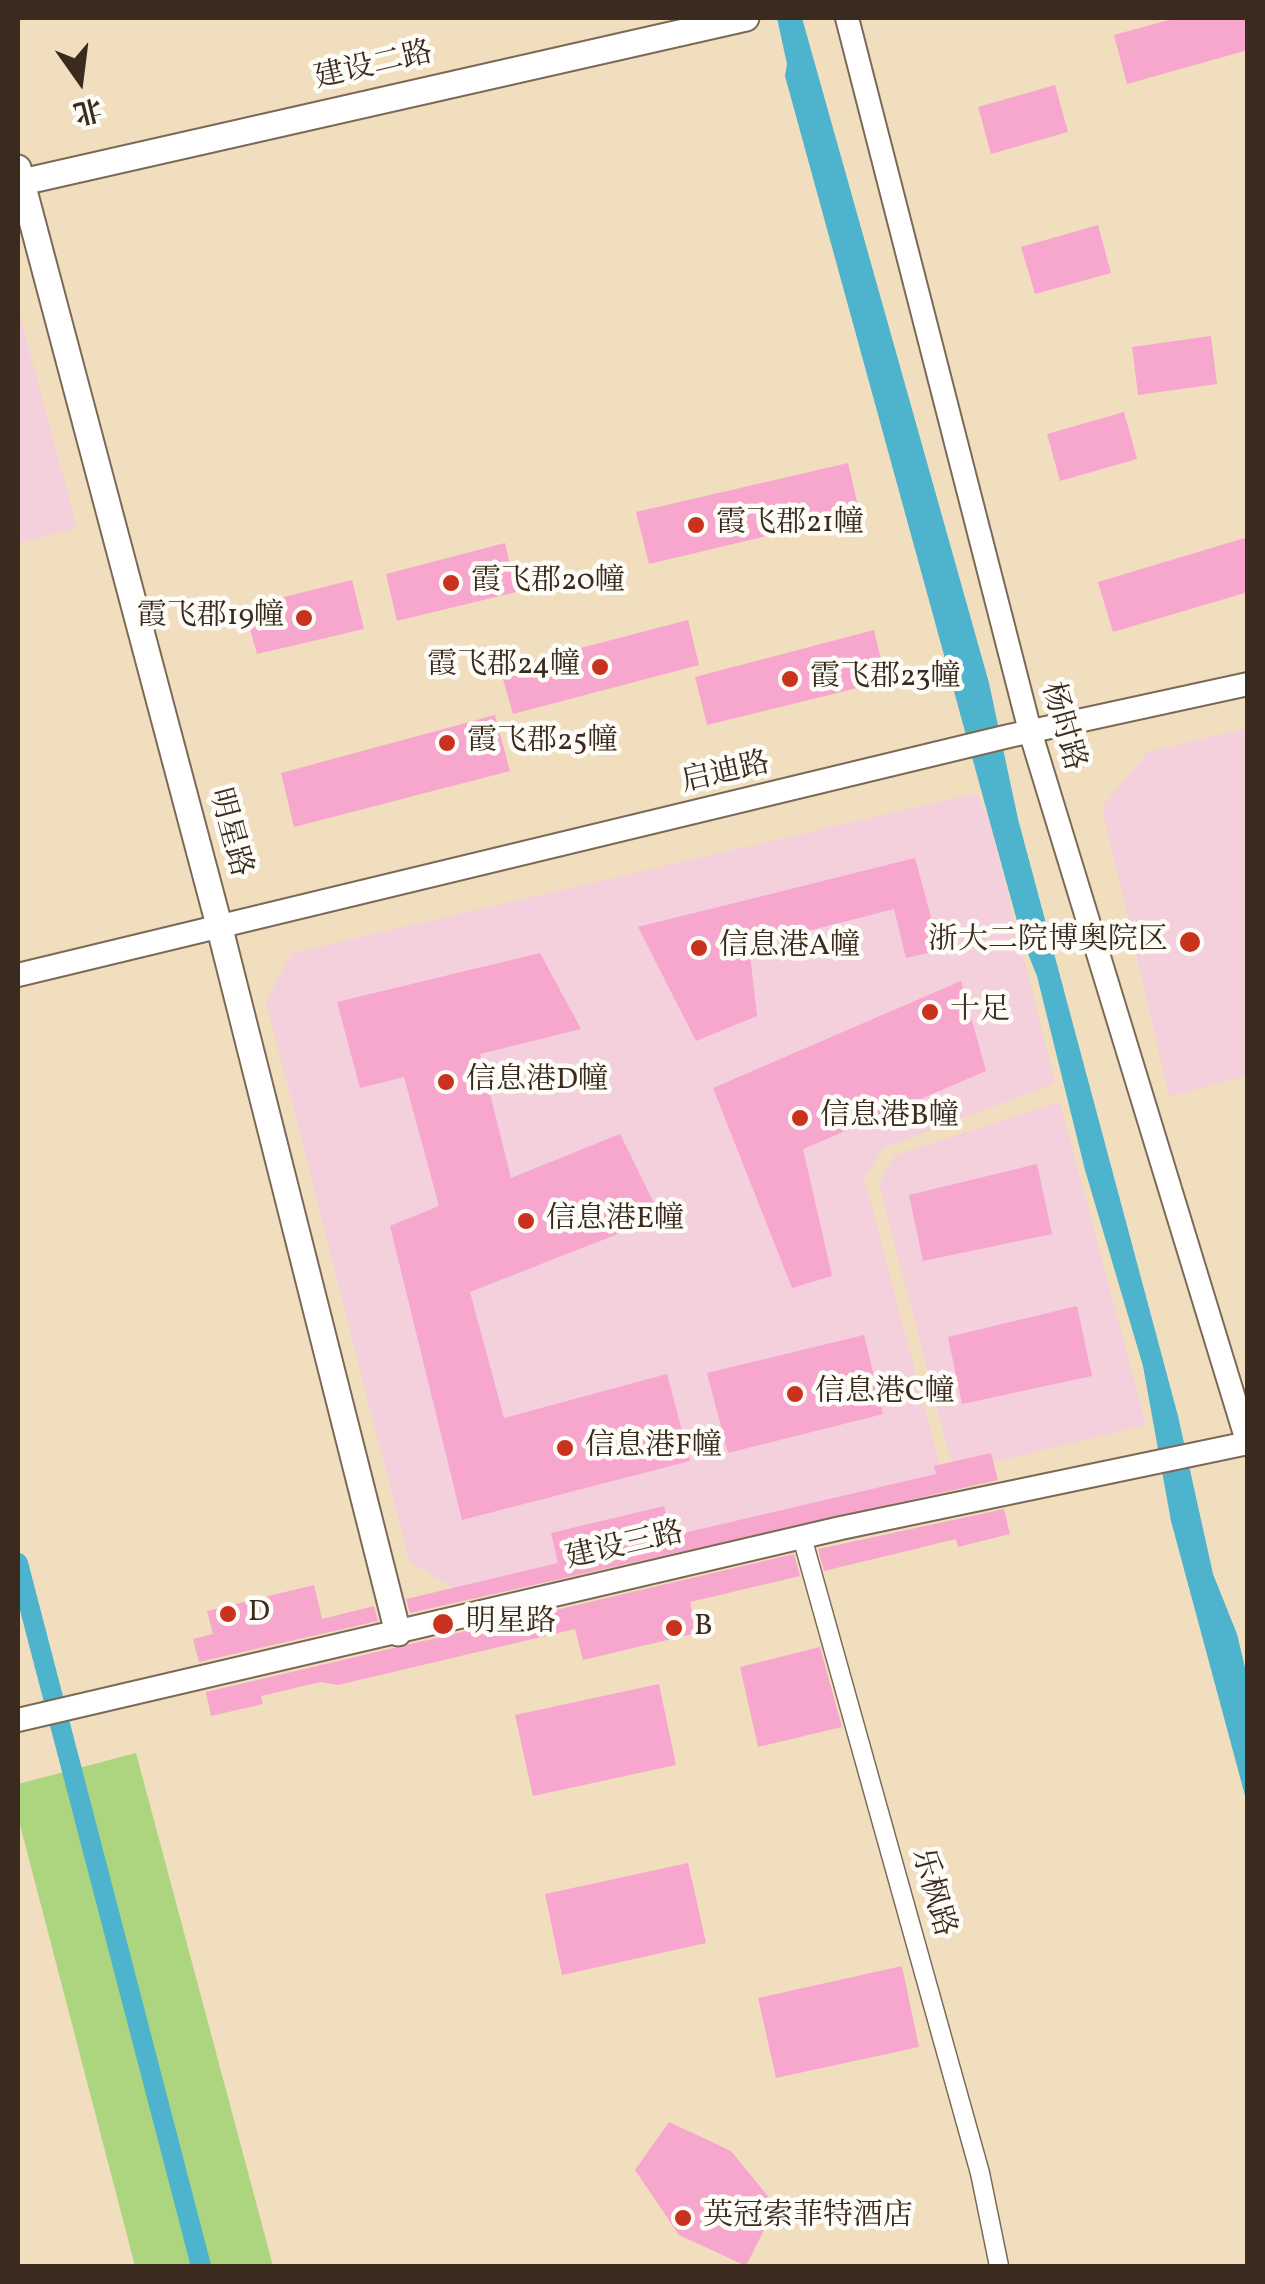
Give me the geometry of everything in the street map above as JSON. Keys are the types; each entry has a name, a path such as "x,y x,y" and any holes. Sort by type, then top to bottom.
{"main road":[{"name":"建设二路","path":"19,178 746,18"},
{"name":"明星路","path":"19,178 219,926 398,1632"}],"street":[{"name":"杨时路","path":"846,18 1020,733 1247,1444"},
{"name":"启迪路","path":"18,975 1020,733 1248,684"},
{"name":"建设三路","path":"22,1719 802,1536 1247,1444"},
{"name":"乐枫路","path":"802,1536 980,2173 999,2266"}],"shaded area":[{"path":"18,308 77,528 18,543"},
{"name":"浙大二院博奥院区","path":"1247,728 1247,1076 1169,1096 1102,807 1148,752"},
{"path":"977,793 990,823 1055,1083 884,1148 864,1177 943,1477 462,1593 409,1561 266,1001 292,953"},
{"path":"1060,1102 1146,1425 954,1472 879,1184 895,1155"}],"green space":[{"path":"136,1753 273,2266 135,2266 18,1817 18,1784"}],"water":[{"path":"777,18 802,18 989,683 1018,819 1178,1416 1213,1574 1237,1634 1247,1676 1247,1803 1171,1521 1143,1366 1085,1170 1037,976 1022,939 785,76 787,64"}],"building":[{"path":"1176,18 1248,18 1248,50 1127,84 1114,35"},
{"path":"1055,85 1068,132 991,154 978,107"},
{"path":"1098,225 1111,273 1035,294 1021,247"},
{"path":"1211,336 1217,384 1138,395 1132,347"},
{"path":"1124,412 1137,459 1060,481 1047,434"},
{"path":"848,463 860,514 649,564 636,512"},
{"path":"1248,537 1248,592 1113,632 1098,582"},
{"name":"霞飞郡20幢","path":"505,543 516,592 397,621 386,574"},
{"name":"霞飞郡19幢","path":"352,580 364,629 257,654 244,607"},
{"name":"霞飞郡24幢","path":"688,620 699,665 513,714 500,669"},
{"name":"霞飞郡23幢","path":"874,630 886,681 707,725 695,677"},
{"name":"霞飞郡25幢","path":"495,715 510,771 294,827 281,773"},
{"name":"信息港A幢","path":"915,858 940,950 906,958 894,909 749,946 757,1016 696,1041 638,927"},
{"path":"540,953 581,1029 480,1054 511,1178 620,1134 661,1217 470,1292 504,1418 667,1374 690,1461 462,1520 390,1226 439,1206 404,1077 360,1088 337,1002"},
{"name":"信息港B幢","path":"961,981 986,1071 803,1149 832,1276 792,1288 713,1088"},
{"path":"1037,1164 1052,1234 923,1261 909,1195"},
{"path":"1077,1306 1092,1376 962,1404 948,1337"},
{"name":"信息港C幢","path":"864,1335 883,1414 728,1453 707,1373"},
{"path":"991,1453 998,1480 410,1613 406,1599 558,1563 551,1533 664,1506 671,1536 936,1474 934,1466"},
{"path":"1004,1509 1010,1534 958,1547 956,1539 824,1571 818,1549"},
{"path":"794,1554 800,1576 690,1602 697,1633 583,1660 575,1629 338,1685 321,1682 261,1696 263,1704 211,1716 206,1692"},
{"path":"314,1585 322,1619 374,1606 378,1621 199,1662 193,1639 213,1634 207,1611"},
{"path":"820,1647 842,1727 758,1747 740,1667"},
{"path":"659,1684 676,1765 533,1796 515,1715"},
{"path":"688,1863 706,1943 562,1975 545,1894"},
{"path":"902,1966 919,2047 776,2078 758,1998"},
{"path":"669,2122 731,2151 776,2206 746,2266 679,2235 635,2170"}],"waterway":[{"path":"18,1563 201,2266"}],"place":[{"name":"霞飞郡21幢","path":"696,525"},
{"name":"霞飞郡20幢","path":"451,583"},
{"name":"霞飞郡19幢","path":"304,618"},
{"name":"霞飞郡24幢","path":"600,667"},
{"name":"霞飞郡23幢","path":"790,679"},
{"name":"霞飞郡25幢","path":"447,743"},
{"name":"浙大二院博奥院区","path":"1190,942"},
{"name":"信息港A幢","path":"699,948"},
{"name":"十足","path":"930,1012"},
{"name":"信息港D幢","path":"446,1082"},
{"name":"信息港B幢","path":"800,1118"},
{"name":"信息港E幢","path":"526,1221"},
{"name":"信息港C幢","path":"795,1394"},
{"name":"信息港F幢","path":"565,1448"},
{"name":"D","path":"228,1614"},
{"name":"明星路","path":"443,1624"},
{"name":"B","path":"674,1628"},
{"name":"英冠索菲特酒店","path":"683,2218"}]}
